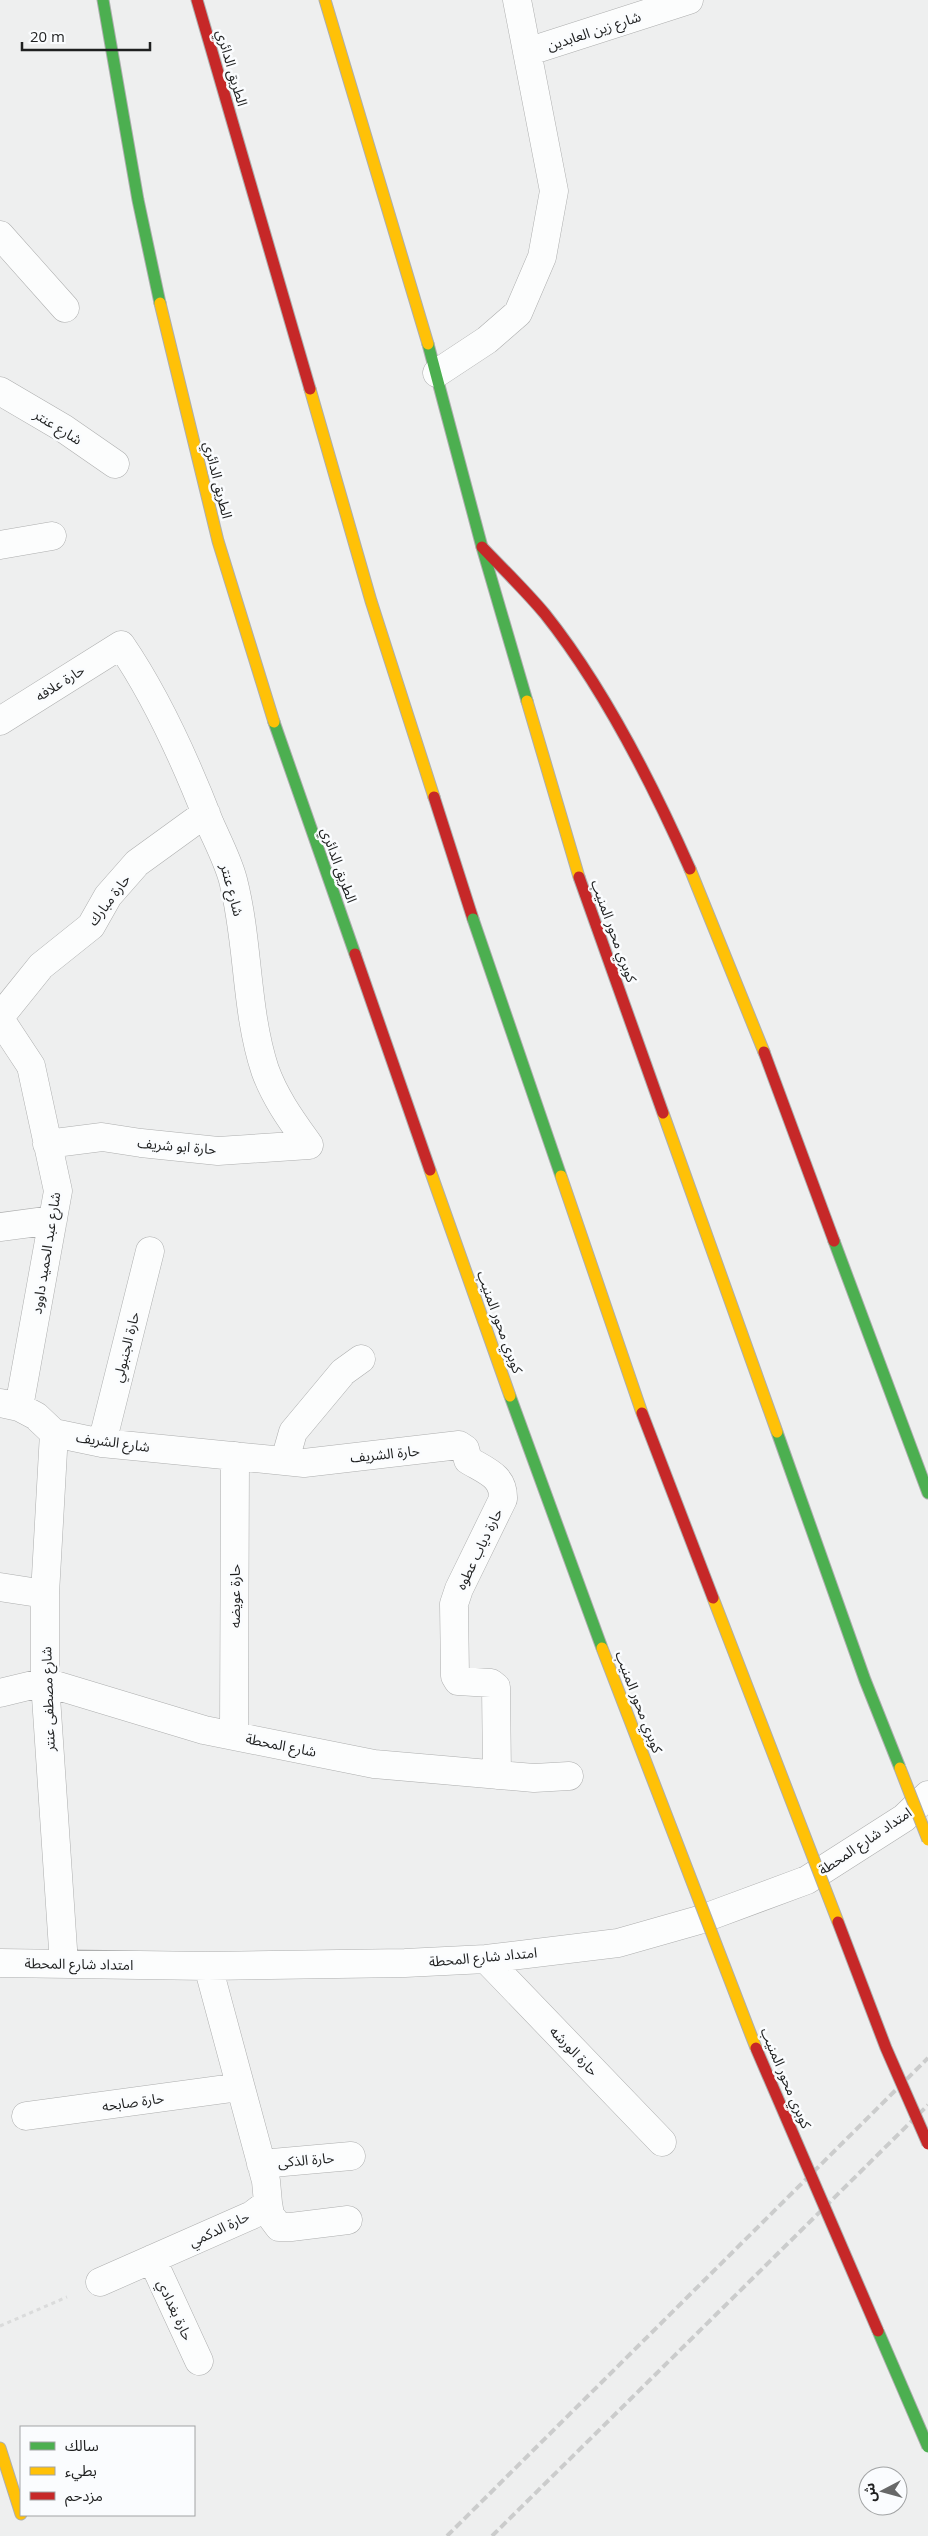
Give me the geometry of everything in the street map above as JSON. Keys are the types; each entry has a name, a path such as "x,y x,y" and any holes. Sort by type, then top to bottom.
{"main road":[{"name":"الطريق الدائري","path":"103,0 138,200 164,322 218,542 282,749 355,954"},
{"name":"الطريق الدائري","path":"196,0 371,601 473,919 633,1389 882,2039 928,2144"},
{"path":"325,0 333,32 437,373 482,547 552,624 599,694 640,768 678,844 756,1030 928,1493"},
{"path":"333,32 339,0"},
{"name":"كوبري محور المنيب","path":"482,547 579,878 864,1680 928,1840"},
{"name":"كوبري محور المنيب","path":"355,954 485,1326 624,1705 762,2064 928,2447"},
{"path":"0,2448 20,2509"}],"street":[{"path":"437,373 487,340 518,313 542,257 554,191 517,0"},
{"name":"شارع زين العابدين","path":"527,52 689,0"},
{"path":"0,235 65,308"},
{"name":"شارع عنتر","path":"0,391 63,428 115,464"},
{"path":"0,545 52,536"},
{"name":"شارع عنتر","path":"121,645 144,680 206,813 232,879 246,947 253,1017 265,1069 279,1102 309,1145"},
{"name":"حارة علافه","path":"0,721 121,645"},
{"name":"حارة مبارك","path":"0,1018 41,966 91,926 108,896 138,863 206,813"},
{"name":"شارع عبد الحميد داوود","path":"0,1018 31,1066 58,1192 10,1405"},
{"name":"حارة ابو شريف","path":"47,1144 102,1137 140,1143 218,1150 309,1145"},
{"path":"0,1227 53,1220"},
{"name":"حارة الجنبولي","path":"102,1443 150,1251"},
{"path":"285,1460 293,1432 343,1372 361,1359"},
{"path":"10,1405 36,1416 54,1433"},
{"name":"شارع الشريف","path":"54,1433 102,1443 235,1456"},
{"name":"شارع مصطفى عنتر","path":"54,1433 46,1594 45,1682 64,1964"},
{"name":"حارة الشريف","path":"235,1456 304,1463 459,1445 466,1449 468,1460 500,1480 504,1488 504,1499"},
{"name":"حارة عويضه","path":"234,1735 235,1456"},
{"name":"حارة دياب عطوه","path":"497,1775 496,1688 492,1683 464,1683 458,1681 455,1676 454,1604 459,1589 504,1499"},
{"path":"0,1587 46,1594"},
{"path":"0,1693 45,1682"},
{"name":"شارع المحطة","path":"45,1682 204,1730 374,1764 534,1778 569,1776"},
{"name":"امتداد شارع المحطة","path":"0,1963 208,1966 395,1963 486,1959 618,1942 700,1920 807,1880 904,1818 928,1794"},
{"name":"حارة الورشه","path":"486,1959 662,2142"},
{"path":"208,1966 266,2181 270,2215 279,2227 348,2220"},
{"name":"حارة صابحه","path":"26,2116 240,2087"},
{"name":"حارة الذكى","path":"261,2164 351,2156"},
{"name":"حارة الدكمي","path":"100,2282 252,2215 268,2203"},
{"name":"حارة بغدادي","path":"152,2259 199,2361"}],"path":[{"path":"0,2326 100,2282"}],"railway":[{"path":"447,2536 928,2058"},
{"path":"492,2536 928,2105"}],"traffic: fast":[{"path":"103,0 138,200 160,303"},
{"path":"428,344 482,547 527,701"},
{"path":"274,722 355,954"},
{"path":"473,919 561,1176"},
{"path":"834,1241 928,1493"},
{"path":"510,1396 602,1648"},
{"path":"777,1432 865,1680 900,1768"},
{"path":"878,2331 928,2447"}],"traffic: slow":[{"path":"325,0 428,344"},
{"path":"160,303 218,541 274,722"},
{"path":"310,389 371,601 434,797"},
{"path":"527,701 579,877"},
{"path":"690,869 764,1052"},
{"path":"663,1113 777,1432"},
{"path":"430,1170 510,1396"},
{"path":"561,1176 642,1413"},
{"path":"713,1598 838,1922"},
{"path":"602,1648 756,2048"},
{"path":"900,1768 928,1840"},
{"path":"0,2448 20,2511"}],"traffic: jam":[{"path":"197,0 310,389"},
{"path":"482,547 545,614 587,673 643,770 690,869"},
{"path":"434,797 473,919"},
{"path":"579,877 663,1113"},
{"path":"355,954 430,1170"},
{"path":"764,1052 834,1241"},
{"path":"642,1413 713,1598"},
{"path":"838,1922 886,2048 928,2144"},
{"path":"756,2048 878,2331"}]}
